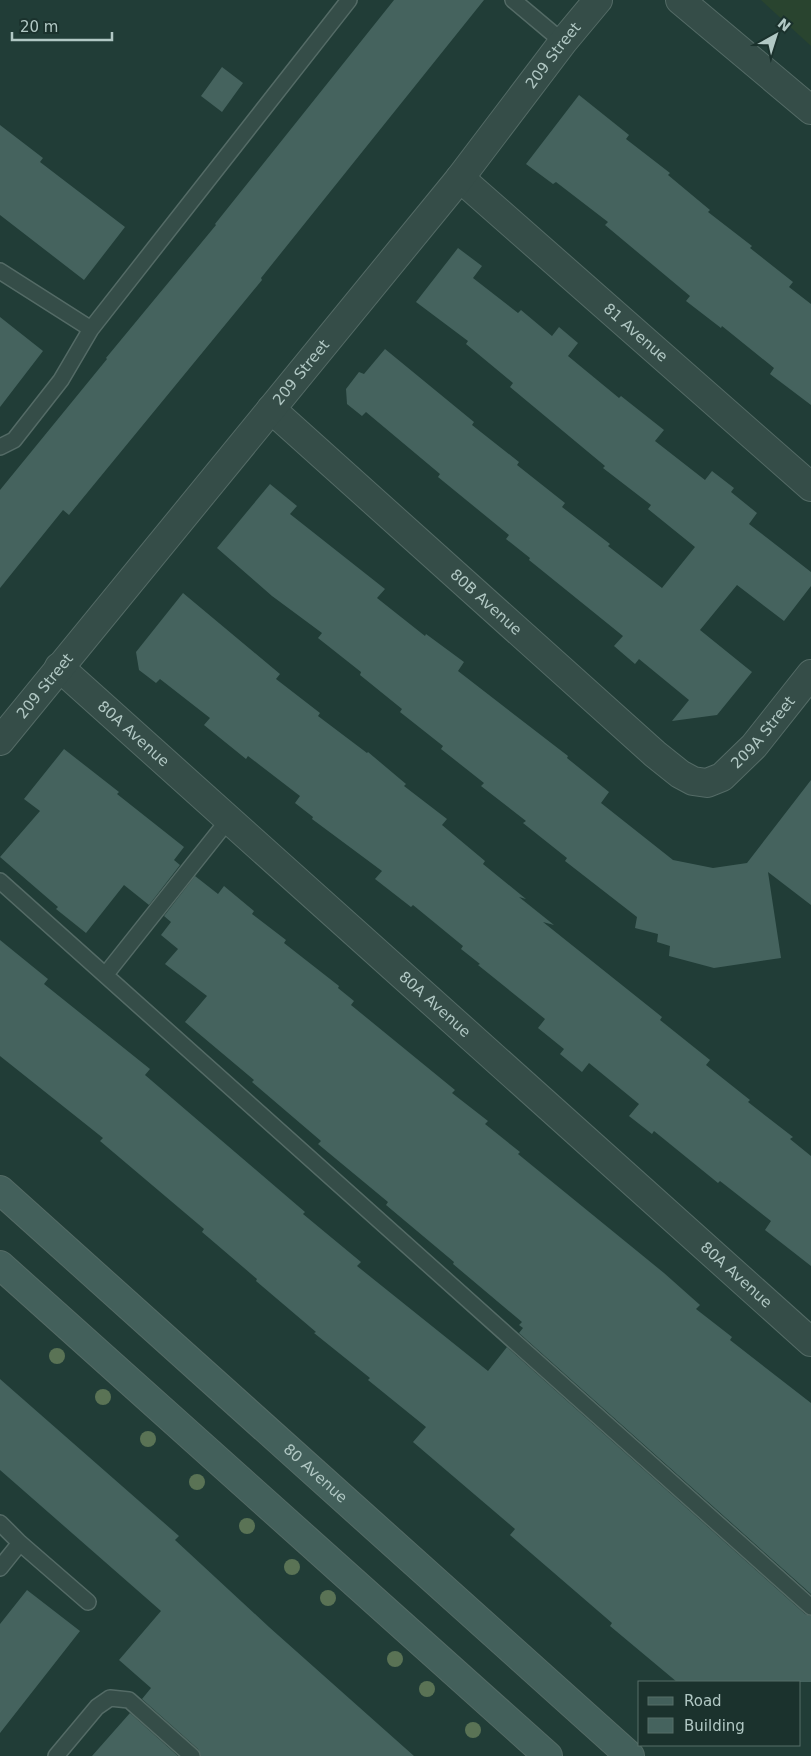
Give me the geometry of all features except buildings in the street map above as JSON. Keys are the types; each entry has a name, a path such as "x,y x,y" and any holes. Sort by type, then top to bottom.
{"main road":[{"name":"80 Avenue","path":"0,1190 630,1756"},
{"path":"0,1264 548,1756"}],"street":[{"name":"209 Street","path":"4,726 59,667 460,178 598,0"},
{"path":"680,0 811,110"},
{"name":"81 Avenue","path":"460,178 811,486"},
{"name":"80B Avenue","path":"271,409 656,754 693,782 707,783"},
{"name":"80A Avenue","path":"59,667 811,1342"},
{"name":"209A Street","path":"707,783 722,777 754,746 811,674"}],"lane":[{"path":"0,447 14,440 62,380 92,329 348,0"},
{"path":"513,0 564,42"},
{"path":"0,270 92,329"},
{"path":"106,974 229,819"},
{"path":"0,881 811,1607"},
{"path":"0,1523 20,1543 88,1602"},
{"path":"0,1568 20,1543"},
{"path":"56,1756 97,1706 110,1698 129,1700 192,1756"}],"green space":[{"path":"761,0 811,0 811,46"}]}
